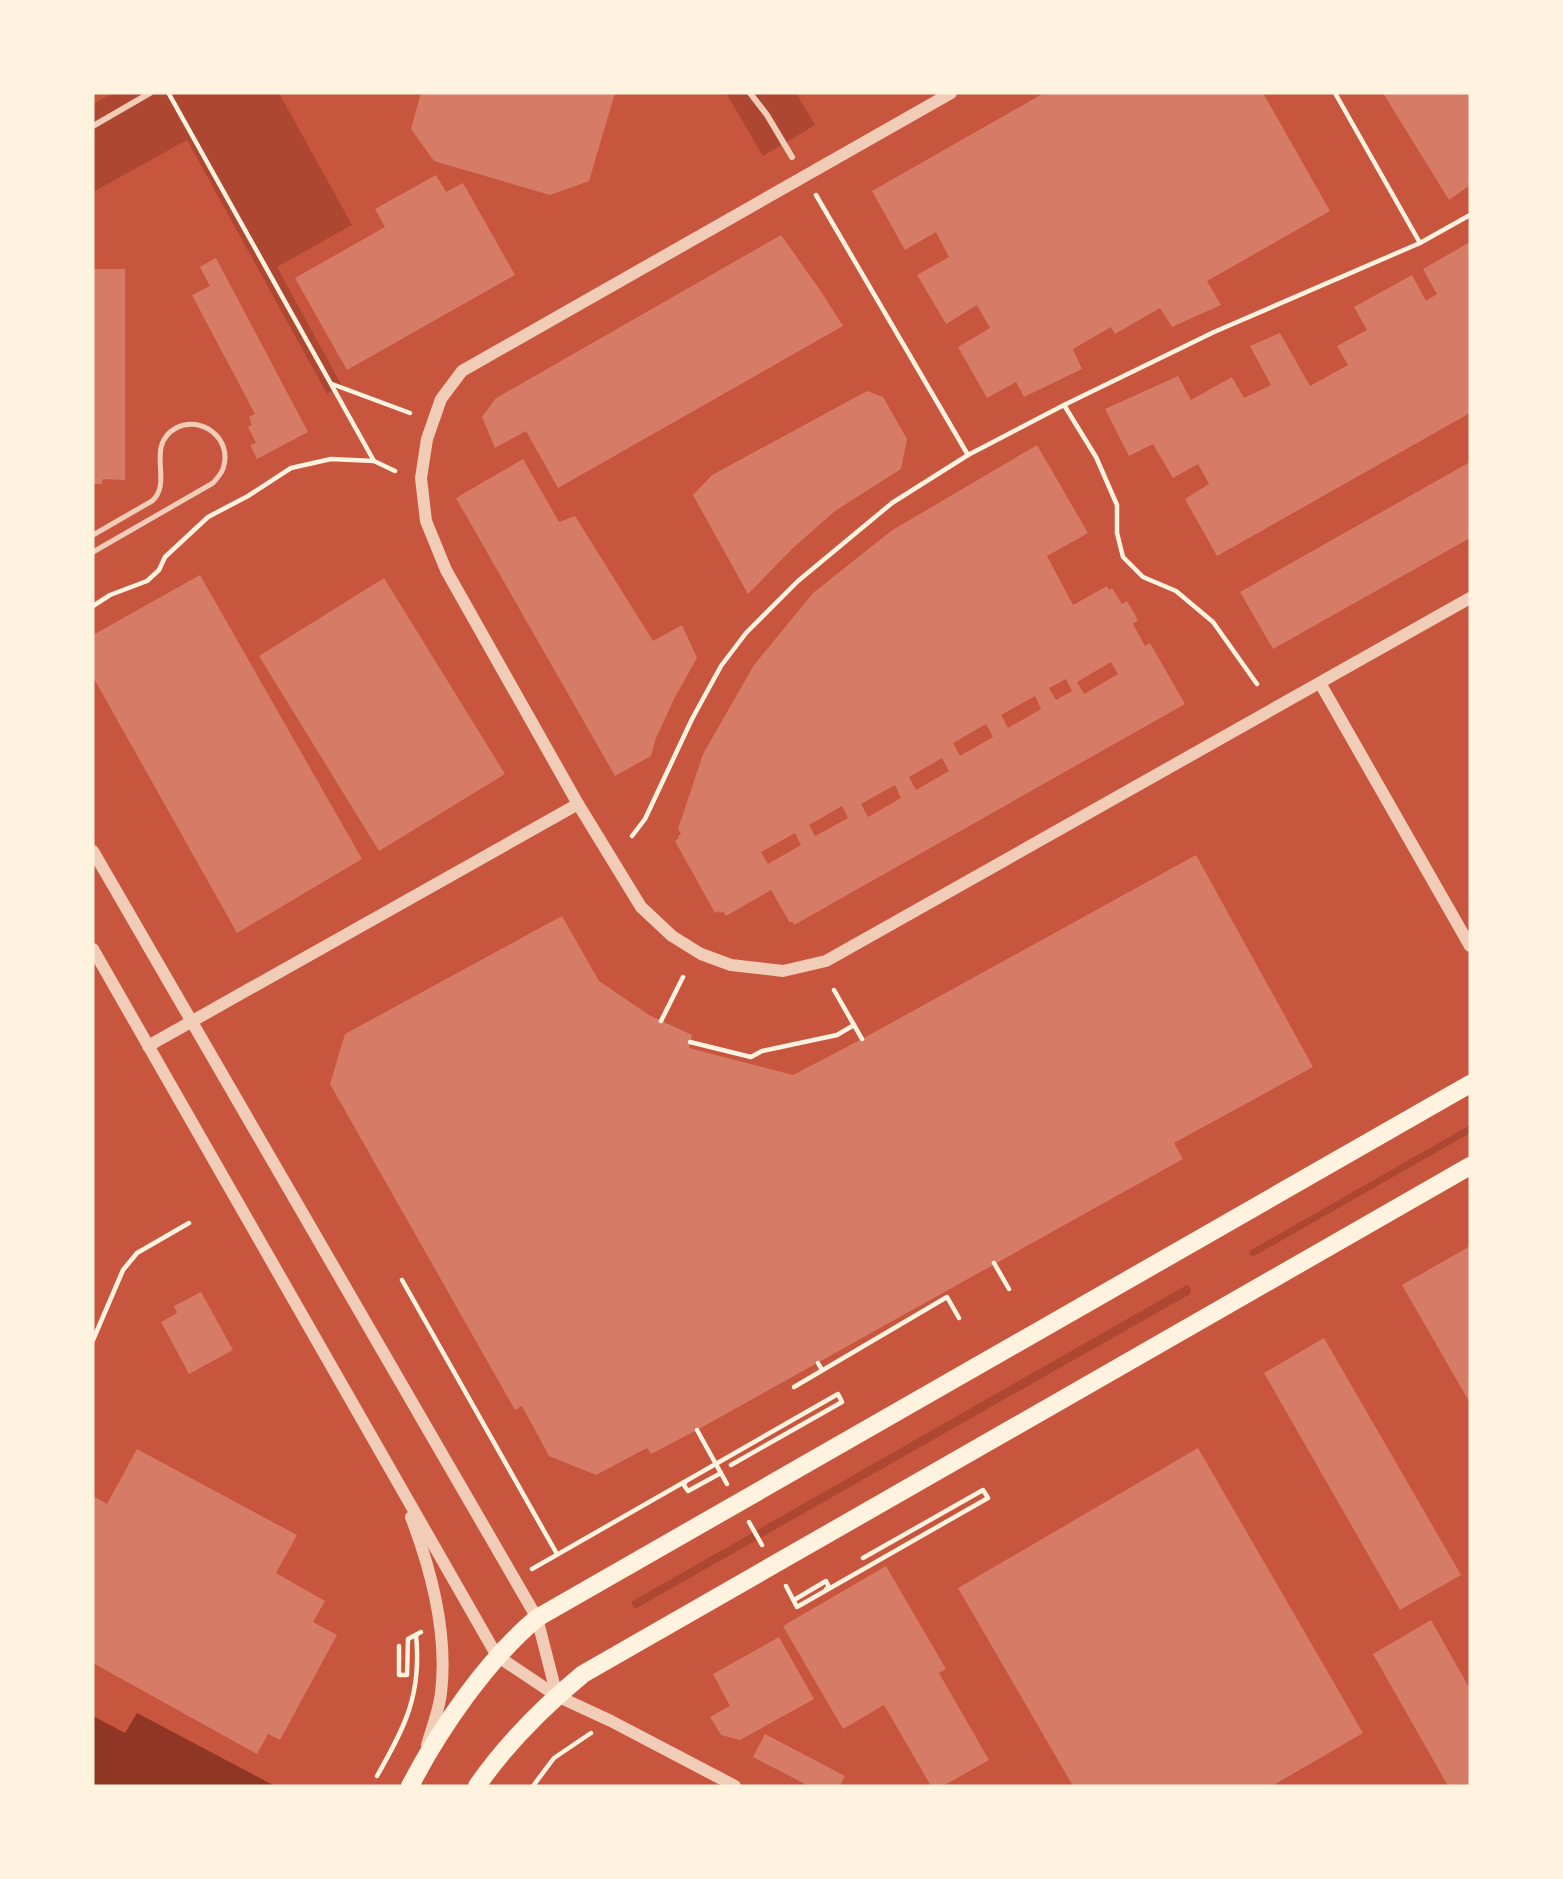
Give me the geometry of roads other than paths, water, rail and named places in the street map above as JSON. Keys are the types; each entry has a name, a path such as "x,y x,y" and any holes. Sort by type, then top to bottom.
{"main road":[{"path":"410,1786 453,1716 497,1656 537,1618 1470,1084"},
{"path":"477,1786 495,1760 556,1696 583,1674 1470,1166"}],"street":[{"path":"93,126 150,93"},
{"path":"750,93 767,115 792,157"},
{"path":"951,93 462,371 441,399 427,439 421,478 426,521 446,570 578,804 641,907 672,936 701,954 731,965 783,971 826,961 1470,598"},
{"path":"1320,683 1470,946"},
{"path":"148,1046 578,804"},
{"path":"93,851 537,1618 556,1696"},
{"path":"93,949 497,1656 556,1696 611,1721 734,1786"},
{"path":"399,1484 430,1578 441,1636 441,1695 423,1761"}],"lane":[{"path":"93,535 157,496 160,487 159,454 162,443 169,434 188,424 199,425 217,435 225,455 224,466 213,484 93,552"}]}
